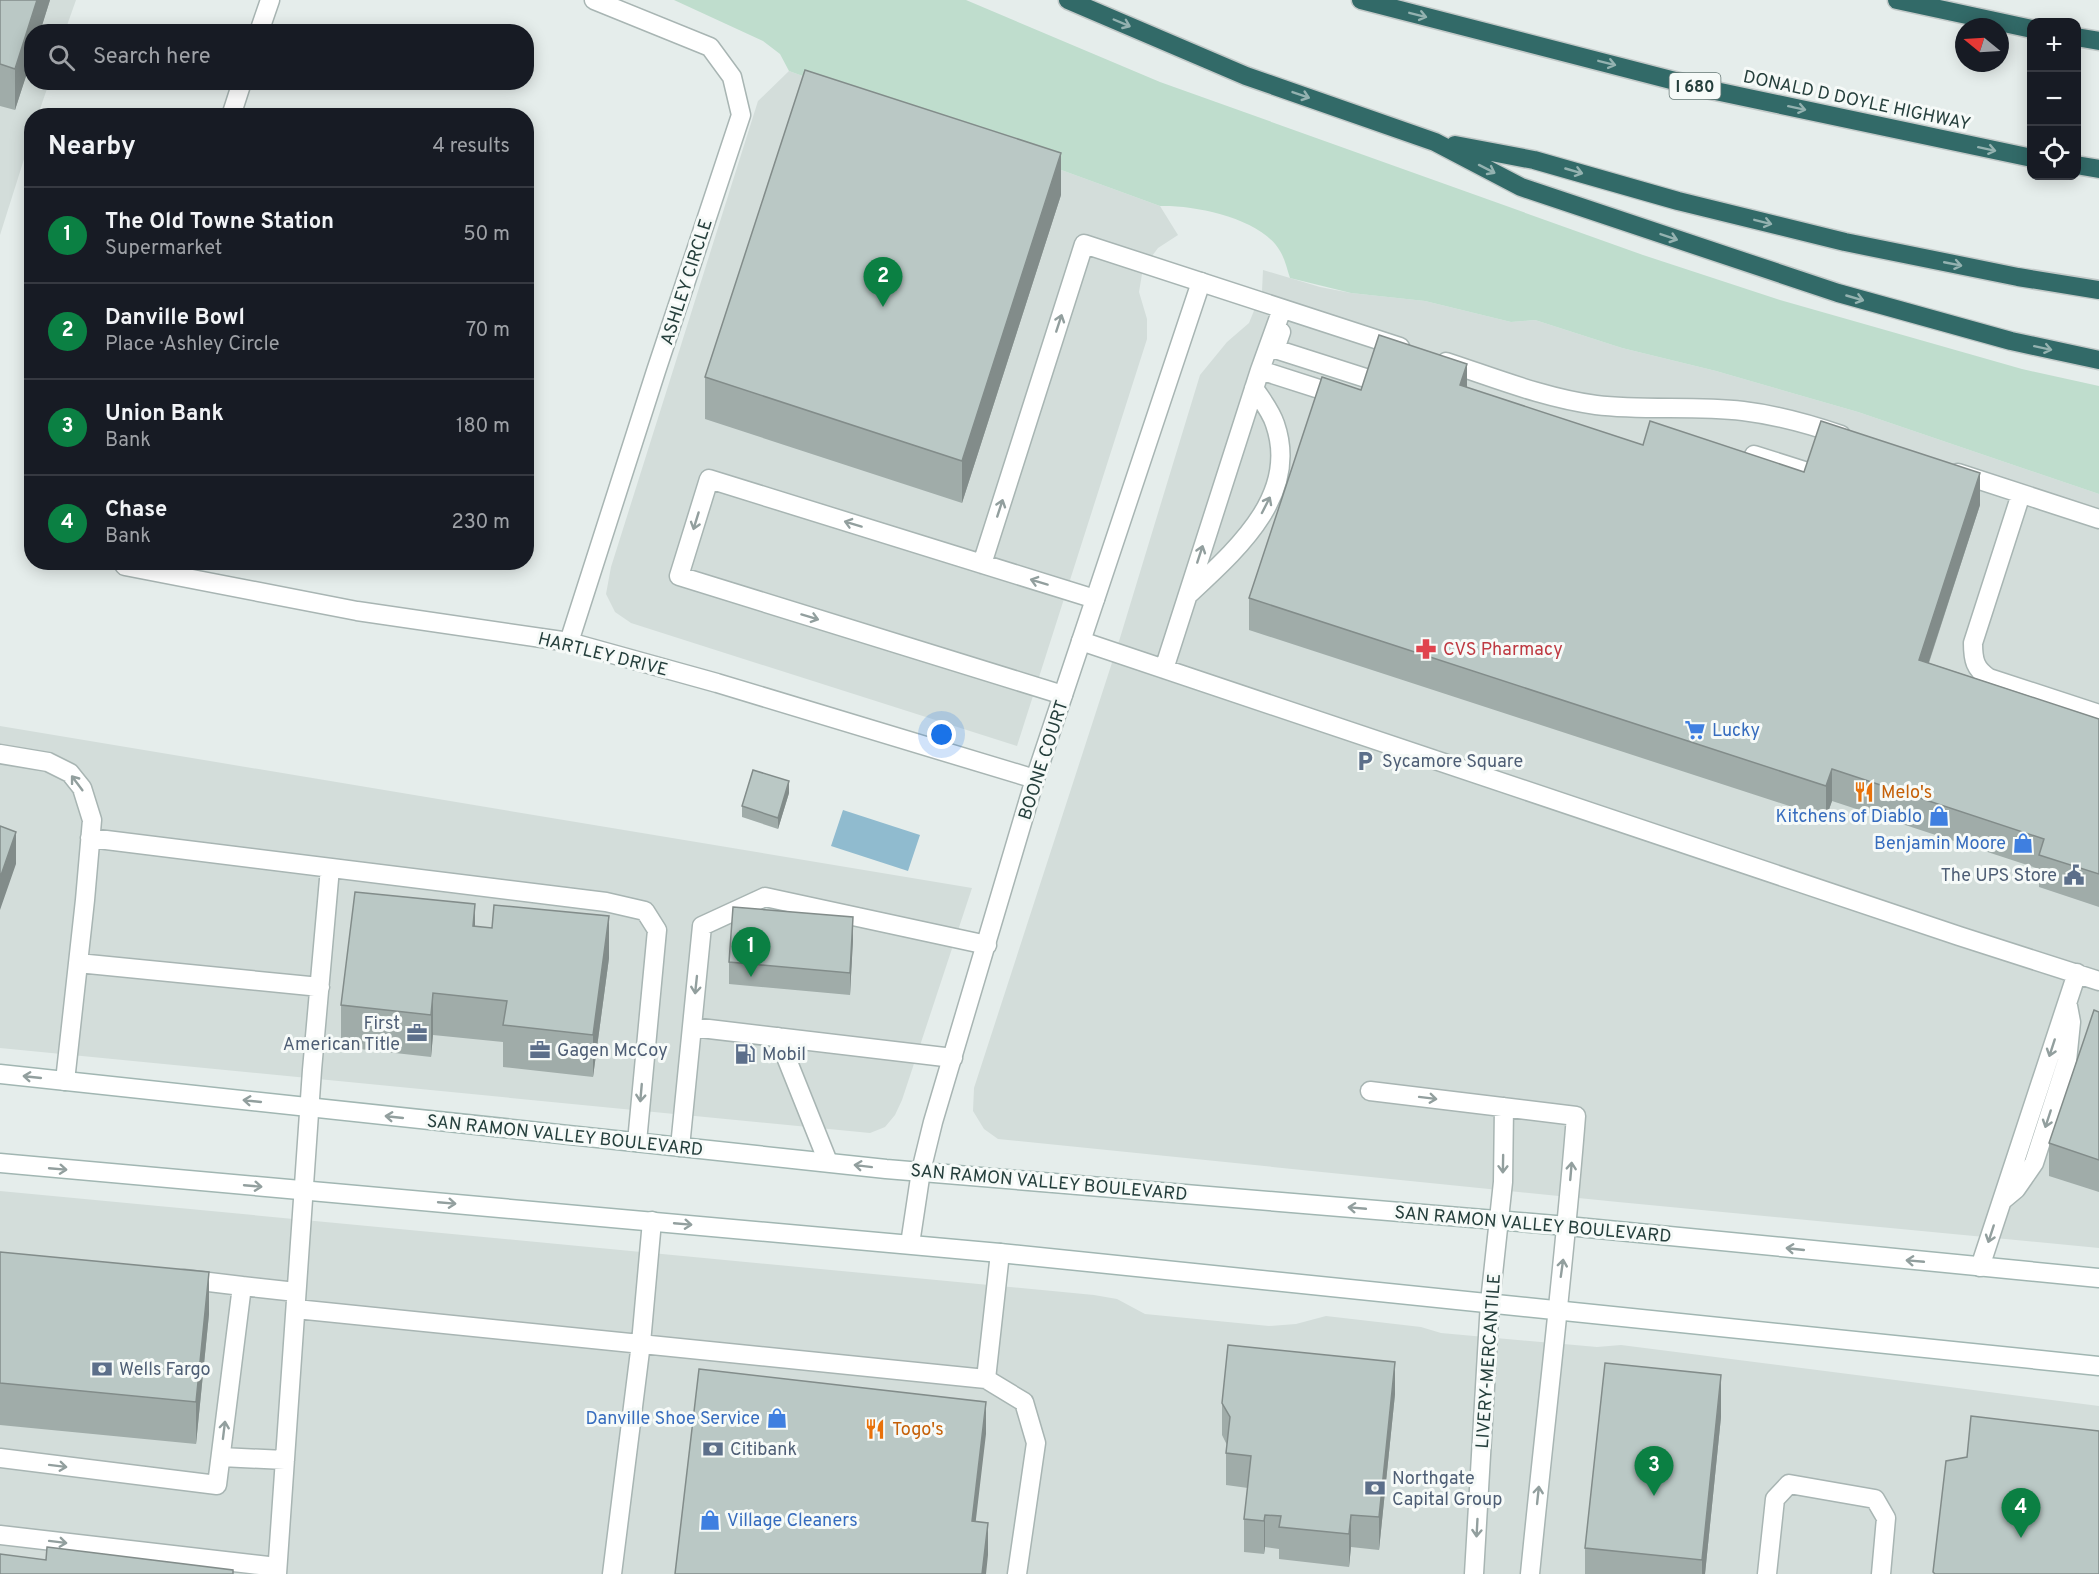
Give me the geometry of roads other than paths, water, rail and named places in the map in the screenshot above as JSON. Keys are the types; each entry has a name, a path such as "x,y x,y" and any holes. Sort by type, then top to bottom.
{"highway":[{"path":"1068,0 1246,76 1435,142 1521,187 1849,296 2011,341 2099,360"},
{"name":"DONALD D DOYLE HIGHWAY","path":"1361,0 1706,89 2027,157"},
{"path":"1898,0 2027,28"},
{"path":"2081,39 2099,41"},
{"path":"1435,142 1534,160 1678,201 1845,242 2018,277 2099,290"},
{"path":"2081,166 2099,169"}],"main road":[{"path":"262,24 270,0"},
{"name":"ASHLEY CIRCLE","path":"569,642 741,115 732,77 710,47 594,0"},
{"path":"234,108 239,90"},
{"path":"982,564 1084,244 1541,394 1595,405 1661,426"},
{"name":"BOONE COURT","path":"910,1244 921,1171 1035,779 1201,282"},
{"path":"1164,669 1260,370 1285,309"},
{"path":"1285,309 1275,349 1375,381"},
{"path":"1260,370 1356,400"},
{"path":"1187,596 1233,553 1254,529 1269,502 1276,483 1281,449 1275,422 1254,388"},
{"path":"1595,405 1744,411 1802,422 1857,440"},
{"path":"1737,450 1814,474"},
{"path":"1945,469 2099,519"},
{"path":"1063,695 679,576 709,479 1095,599"},
{"path":"2021,494 1973,643 1973,658 1978,671 1989,678 2099,714"},
{"name":"HARTLEY DRIVE","path":"153,570 357,611 569,642 1035,779"},
{"path":"1081,641 2099,981"},
{"path":"0,754 48,762 70,773 82,788 92,820 65,1081"},
{"path":"90,838 606,902 645,911 657,930 637,1142"},
{"path":"0,1535 277,1571 310,1108 330,868"},
{"path":"680,1147 702,926 765,897 987,945"},
{"path":"78,963 320,987"},
{"path":"1980,1267 2077,973"},
{"path":"692,1027 953,1058"},
{"path":"778,1037 828,1162"},
{"name":"SAN RAMON VALLEY BOULEVARD","path":"0,1074 828,1162 1567,1226 2099,1278"},
{"path":"1370,1091 1576,1116 1567,1226 1556,1309 1530,1574"},
{"path":"1499,1220 1503,1182 1504,1107"},
{"path":"0,1163 1000,1252 2099,1366"},
{"name":"LIVERY-MERCANTILE","path":"1474,1574 1490,1302 1499,1220"},
{"path":"612,1574 641,1343 651,1221"},
{"path":"986,1379 1000,1252"},
{"path":"161,1276 242,1286 296,1301 641,1343 986,1379 1024,1402 1036,1443 1017,1574"},
{"path":"0,1458 217,1485 242,1286"},
{"path":"221,1456 285,1460"},
{"path":"1767,1574 1775,1499 1789,1484 1875,1498 1886,1518 1881,1574"}],"water":[{"path":"843,810 920,835 908,871 831,846"}],"place":[{"name":"Danville Bowl","path":"883,307"},
{"name":"CVS Pharmacy","path":"1426,649"},
{"name":"Lucky","path":"1695,730"},
{"name":"Sycamore Square","path":"1365,761"},
{"name":"Melo's","path":"1864,792"},
{"name":"Kitchens of Diablo","path":"1939,816"},
{"name":"Benjamin Moore","path":"2023,843"},
{"name":"The UPS Store","path":"2074,875"},
{"name":"The Old Towne Station","path":"751,977"},
{"name":"First American Title","path":"417,1033"},
{"name":"Gagen McCoy","path":"540,1050"},
{"name":"Mobil","path":"745,1054"},
{"name":"Wells Fargo","path":"102,1369"},
{"name":"Danville Shoe Service","path":"777,1418"},
{"name":"Togo's","path":"875,1429"},
{"name":"Citibank","path":"713,1449"},
{"name":"Northgate Capital Group","path":"1375,1488"},
{"name":"Union Bank","path":"1654,1496"},
{"name":"Village Cleaners","path":"710,1520"},
{"name":"Chase","path":"2021,1538"}]}
